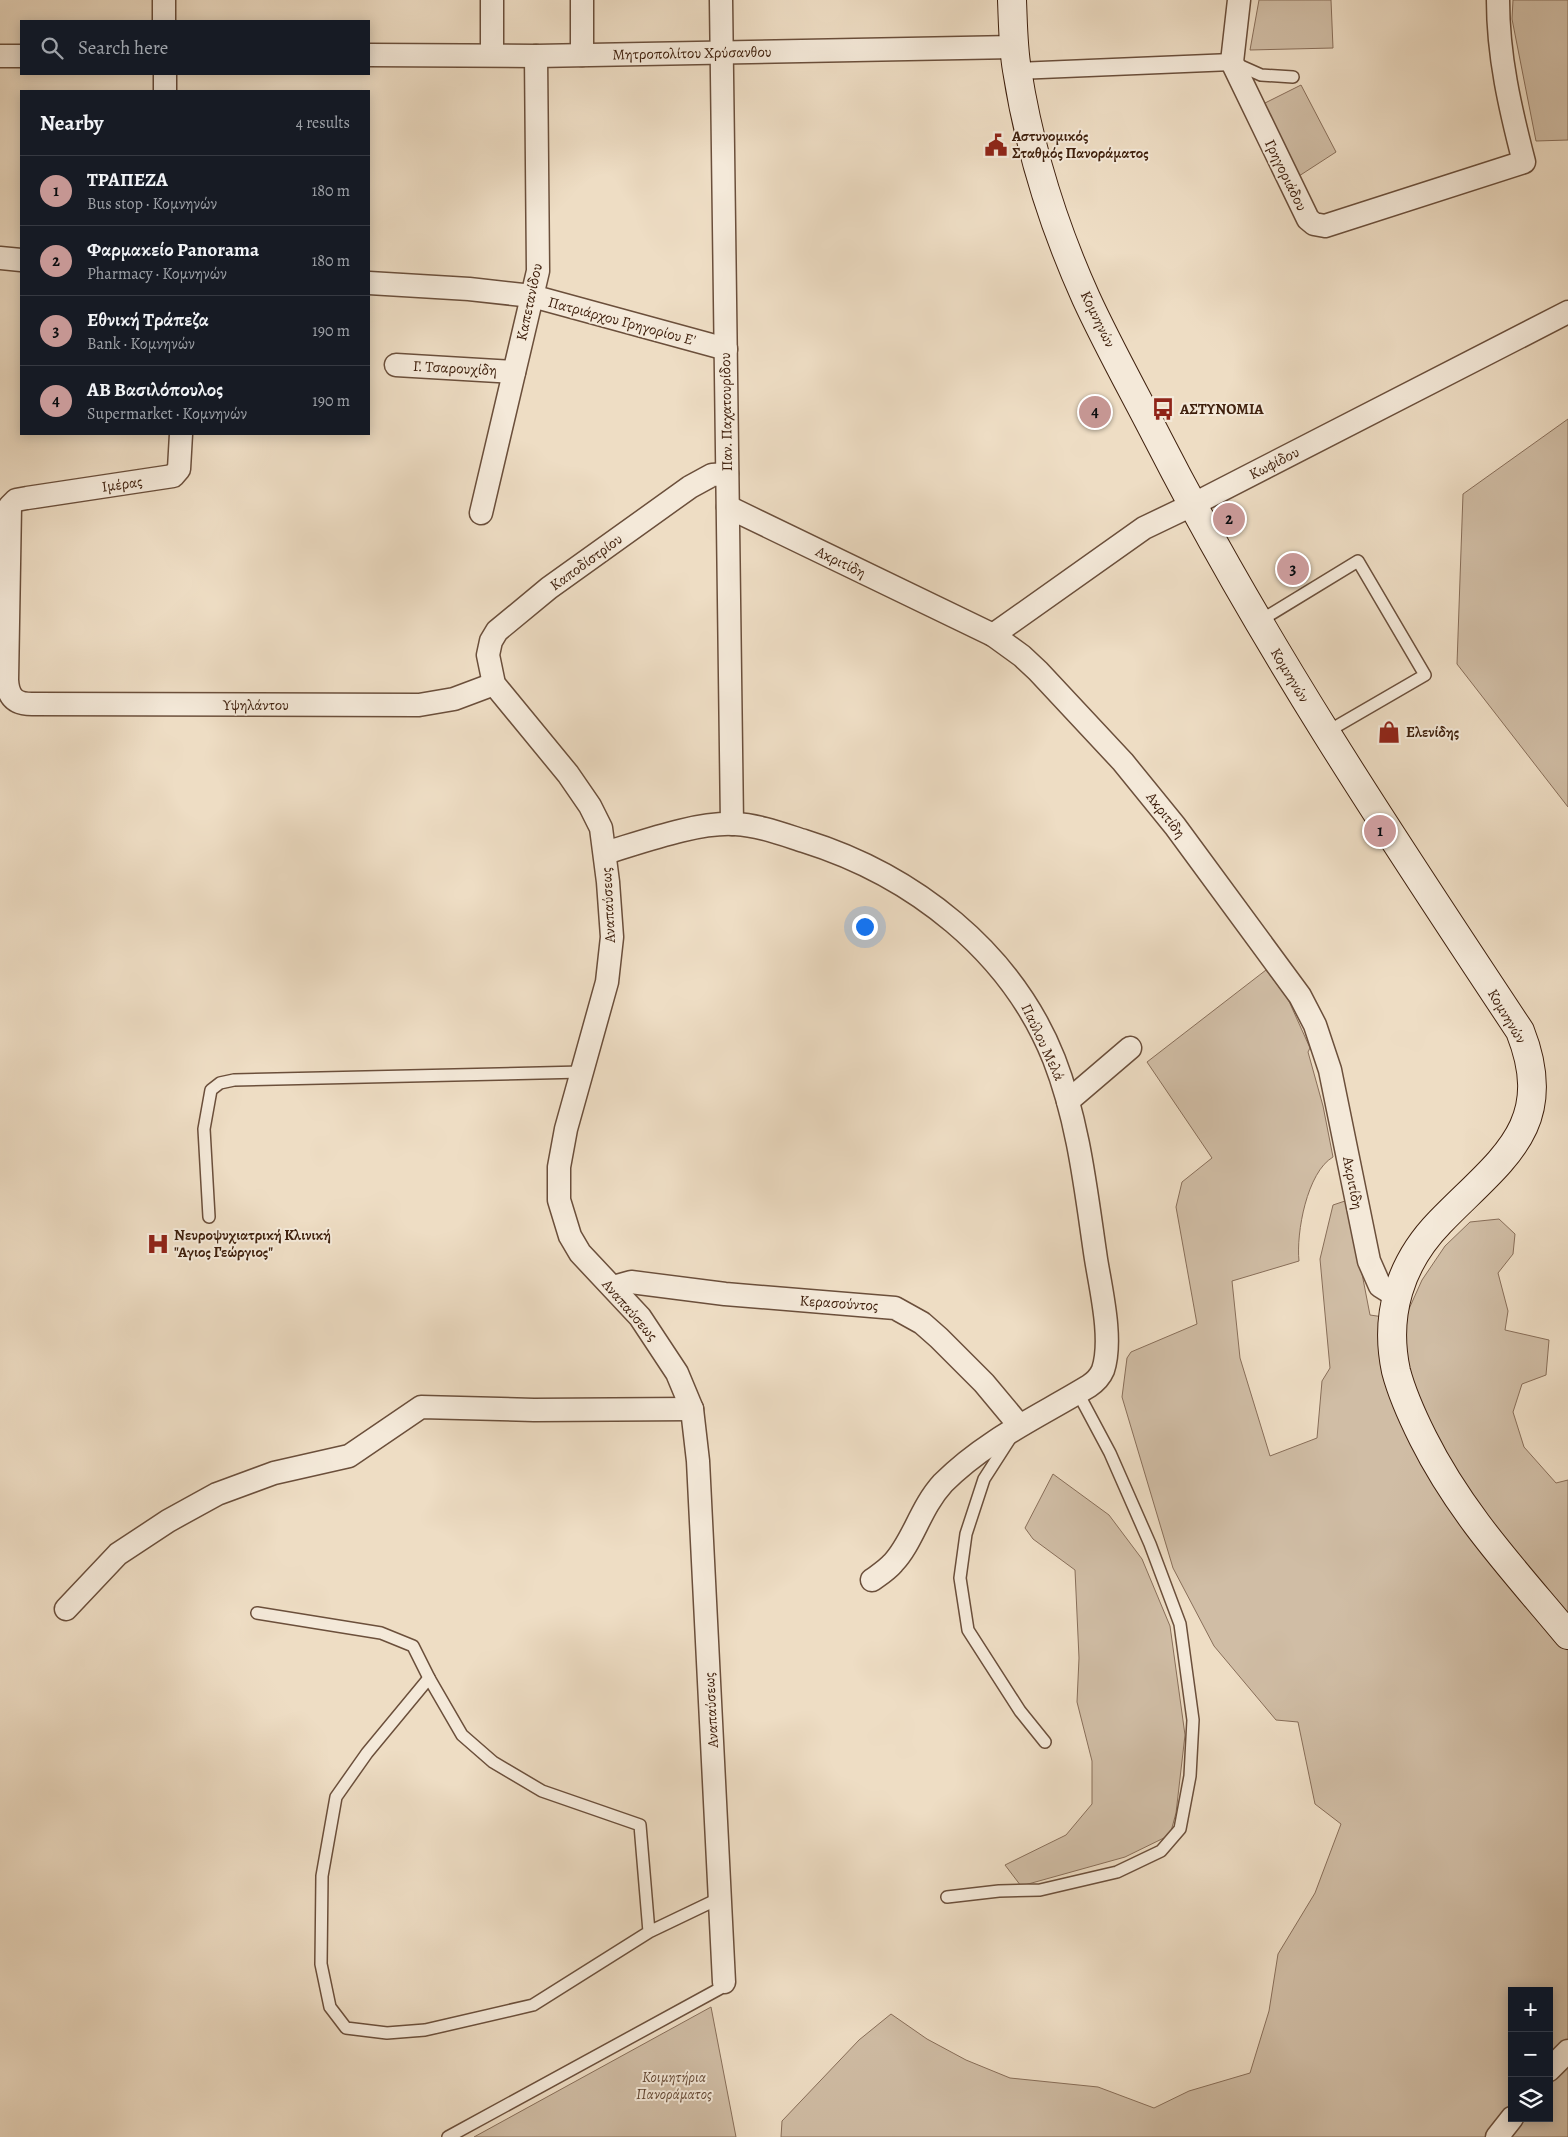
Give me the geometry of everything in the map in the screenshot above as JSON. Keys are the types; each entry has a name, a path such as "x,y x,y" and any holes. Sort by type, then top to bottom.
{"main road":[{"name":"Κομνηνών","path":"1012,0 1016,59 1035,157 1086,298 1192,505 1258,622 1325,733 1458,941 1520,1031 1533,1073 1530,1110 1513,1146 1495,1170 1439,1223 1406,1271 1396,1296 1391,1334 1397,1372 1407,1405 1434,1461 1460,1502 1497,1553 1568,1635"}],"street":[{"path":"164,0 164,20"},
{"path":"492,0 492,55"},
{"path":"582,0 582,55"},
{"name":"Παν. Παχατουρίδου","path":"721,0 732,824"},
{"path":"1016,59 1232,62 1239,0"},
{"name":"Γρηγοριάδου","path":"1232,62 1308,219 1314,224 1332,225 1524,162 1507,99 1498,33 1498,0"},
{"name":"Μητροπολίτου Χρύσανθου","path":"370,55 536,56 722,52 1016,59"},
{"path":"0,56 20,56"},
{"name":"Καπετανίδου","path":"481,513 539,261 536,56"},
{"path":"165,75 165,90"},
{"path":"0,258 20,260"},
{"name":"Πατριάρχου Γρηγορίου Ε'","path":"370,283 469,289 532,296 726,349"},
{"name":"Κωφίδου","path":"992,635 1144,528 1568,312"},
{"name":"Γ. Τσαρουχίδη","path":"396,365 514,372"},
{"name":"Ιμέρας","path":"4,596 9,510 16,500 173,476 179,469 181,435"},
{"name":"Καποδίστρίου","path":"494,684 488,655 491,640 502,626 549,588 690,487 712,476 727,474"},
{"name":"Ακριτίδη","path":"728,507 992,635 1022,656 1038,671 1123,762 1176,826 1300,996 1315,1025 1330,1070 1369,1261 1380,1286 1396,1296"},
{"name":"Υψηλάντου","path":"4,596 8,685 10,695 22,704 419,704 467,696 494,684"},
{"name":"Αναπαύσεως","path":"494,684 590,806 601,828 610,908 611,960 603,999 562,1148 558,1183 559,1200 570,1236 580,1253 640,1317 666,1353 692,1410 698,1461 724,1982"},
{"name":"Παύλου Μελά","path":"605,853 674,832 732,824 777,832 844,853 882,874 942,912 974,940 1017,989 1035,1018 1053,1057 1068,1101 1083,1173 1101,1288 1106,1341 1101,1374 1093,1383 1078,1393 986,1445 943,1483 929,1499 894,1562 872,1580"},
{"path":"1068,1101 1130,1048"},
{"name":"Κερασούντος","path":"613,1287 631,1282 725,1294 895,1308 922,1323 939,1338 984,1383 1019,1425"},
{"path":"66,1609 118,1554 176,1517 217,1494 274,1473 349,1456 421,1407 534,1410 692,1410"},
{"path":"1553,2066 1568,2051"},
{"path":"1497,2137 1509,2122"}],"lane":[{"path":"1232,62 1262,75 1293,77"},
{"path":"1258,622 1358,561 1425,675 1325,733"},
{"path":"209,1217 204,1129 211,1090 220,1083 234,1080 582,1072"},
{"path":"947,1897 1040,1890 1117,1872 1160,1851 1180,1829 1190,1776 1193,1720 1180,1624 1150,1544 1110,1453 1078,1393"},
{"path":"1019,1425 984,1479 966,1534 960,1578 968,1630 1020,1711 1045,1742"},
{"path":"258,1614 345,1627 389,1636 413,1646 462,1736 493,1762 542,1791 640,1825 649,1932"},
{"path":"429,1678 367,1753 336,1797 322,1876 321,1964 330,2007 346,2028 387,2033 425,2030 533,2005 649,1932 720,1898"},
{"path":"448,2137 719,1989 724,1982"}],"green space":[{"path":"1259,0 1331,0 1333,48 1250,50"},
{"path":"1513,0 1568,0 1568,140 1536,141 1512,19"},
{"path":"1301,85 1336,152 1299,176 1261,105"},
{"path":"1568,419 1568,807 1457,664 1463,494"},
{"path":"1266,970 1288,999 1310,1048 1308,1052 1323,1106 1333,1157 1316,1176 1305,1204 1299,1235 1299,1261 1232,1281 1240,1358 1270,1456 1317,1438 1322,1381 1330,1368 1320,1259 1333,1205 1345,1201 1351,1217 1370,1315 1404,1320 1422,1280 1445,1246 1470,1222 1499,1219 1515,1234 1513,1254 1498,1273 1508,1311 1505,1330 1549,1340 1546,1375 1522,1384 1513,1412 1524,1447 1556,1483 1568,1480 1568,2137 781,2137 782,2121 859,2040 891,2014 927,2039 966,2060 1010,2078 1098,2087 1154,2108 1189,2091 1250,2073 1269,2011 1278,1954 1315,1893 1341,1824 1315,1804 1298,1722 1276,1720 1214,1646 1173,1568 1122,1397 1127,1358 1131,1352 1197,1324 1176,1207 1182,1182 1212,1158 1147,1062"},
{"path":"1053,1474 1109,1515 1142,1559 1170,1626 1185,1735 1176,1813 1170,1835 1125,1857 1021,1886 1005,1865 1066,1835 1092,1804 1092,1761 1077,1702 1079,1658 1075,1570 1033,1539 1025,1528"},
{"name":"Κοιμητήρια Πανοράματος","path":"711,2007 736,2137 474,2137"}],"place":[{"name":"Αστυνομικός Σταθμός Πανοράματος","path":"996,145"},
{"name":"ΑΣΤΥΝΟΜΙΑ","path":"1163,409"},
{"name":"ΑΒ Βασιλόπουλος","path":"1095,412"},
{"name":"Φαρμακείο Panorama","path":"1229,519"},
{"name":"Εθνική Τράπεζα","path":"1293,569"},
{"name":"Ελενίδης","path":"1389,732"},
{"name":"ΤΡΑΠΕΖΑ","path":"1380,831"},
{"name":"Νευροψυχιατρική Κλινική \"Αγιος Γεώργιος\"","path":"158,1244"}]}
